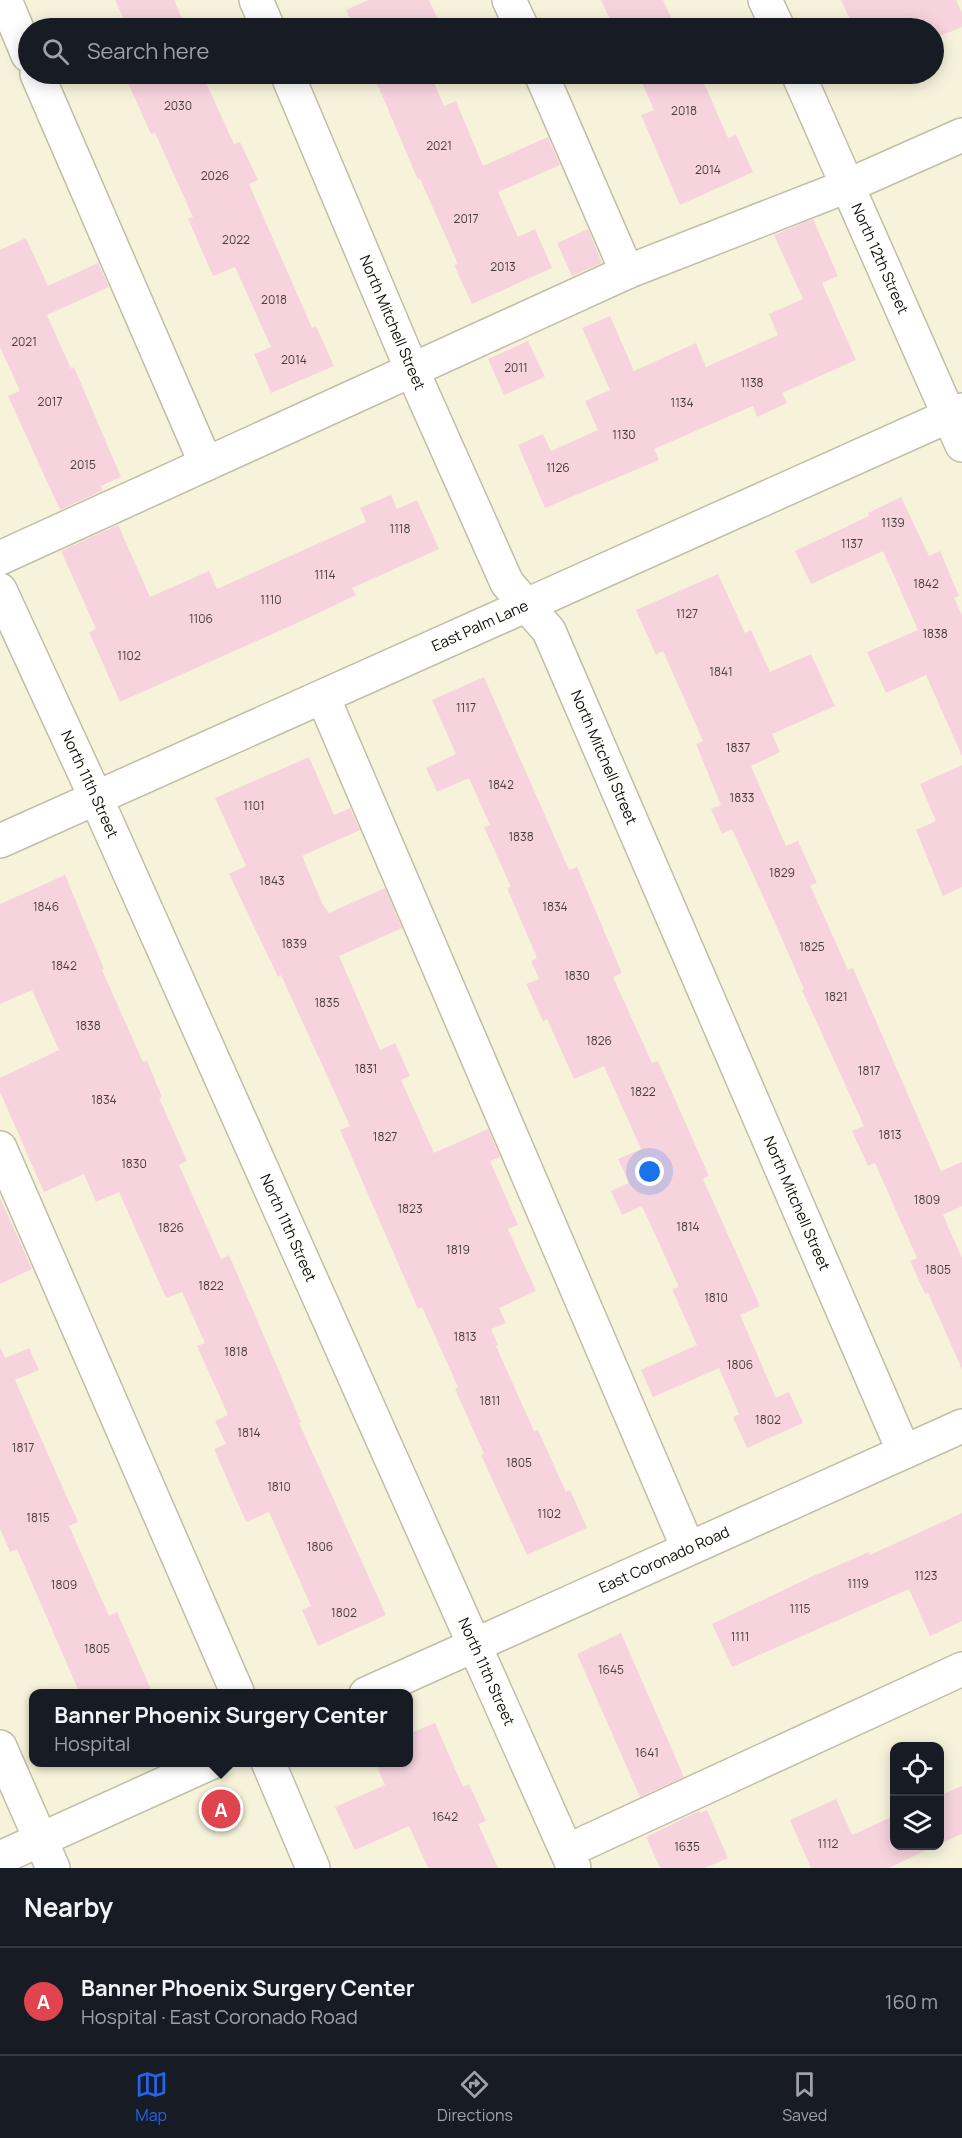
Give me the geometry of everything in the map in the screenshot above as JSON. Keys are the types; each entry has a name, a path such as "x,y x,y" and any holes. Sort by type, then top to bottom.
{"street":[{"path":"5,0 18,31"},
{"path":"256,0 264,18"},
{"path":"509,0 517,18"},
{"path":"765,0 773,18"},
{"path":"41,84 206,464"},
{"name":"North Mitchell Street","path":"291,84 412,370 507,583 549,631 904,1452"},
{"path":"545,84 627,272"},
{"name":"North 12th Street","path":"802,84 847,186 958,424"},
{"path":"0,558 627,272 847,186 962,135"},
{"name":"East Palm Lane","path":"0,841 526,605 958,424"},
{"name":"North 11th Street","path":"0,590 96,798 571,1860"},
{"path":"323,697 688,1548"},
{"path":"0,1148 236,1689"},
{"name":"East Coronado Road","path":"377,1689 962,1426"},
{"path":"571,1860 962,1670"},
{"path":"0,1747 47,1854"},
{"path":"0,1858 47,1854 203,1767"},
{"path":"270,1767 313,1868"}],"building":[{"path":"115,0 174,0 182,18 123,18"},
{"path":"368,0 429,0 437,18 350,18 346,10"},
{"path":"601,0 663,0 671,18 609,18"},
{"path":"841,0 956,0 962,13 962,27 944,34 944,18 849,18"},
{"path":"128,84 207,84 234,144 240,142 258,180 249,184 312,328 316,326 334,366 271,393 254,354 271,347 235,267 213,276 188,219 193,217 155,133 151,134"},
{"path":"377,84 434,84 444,106 456,101 483,166 548,137 560,165 498,192 518,237 535,229 552,268 472,304 454,265 458,264 420,179 418,180"},
{"path":"642,84 704,84 728,138 736,135 753,172 680,205 641,115 654,110"},
{"path":"813,219 838,276 822,283 856,360 782,393 787,403 757,417 753,406 739,412 654,449 659,460 545,508 518,445 543,434 551,451 598,430 585,401 610,390 582,328 610,316 634,371 696,343 706,367 778,335 769,314 803,299 774,235"},
{"path":"588,229 602,263 572,276 557,243"},
{"path":"26,238 48,286 98,263 109,287 47,315 71,369 74,367 121,477 101,486 103,490 60,510 8,396 20,391 0,347 0,250"},
{"path":"528,341 545,377 504,395 488,359"},
{"path":"391,495 397,509 417,500 439,549 352,588 356,595 120,702 89,632 96,629 61,551 118,525 150,597 209,571 217,589 366,522 360,508"},
{"path":"901,497 929,556 940,551 959,596 954,598 962,615 962,756 926,675 886,693 867,652 918,630 883,551 811,584 795,551 869,516 868,513"},
{"path":"718,574 745,633 751,630 770,672 811,654 835,706 772,734 780,752 751,766 786,846 798,841 817,883 810,885 848,970 853,968 941,1171 962,1162 962,1206 943,1215 962,1258 962,1369 928,1293 925,1294 910,1261 917,1258 875,1163 868,1166 852,1131 864,1126 802,990 804,989 767,905 732,829 722,834 711,809 721,805 696,744 703,741 663,651 656,655 636,610"},
{"path":"484,677 569,870 577,867 622,973 613,977 652,1063 658,1061 709,1176 703,1179 760,1306 740,1315 776,1398 789,1392 803,1423 747,1448 733,1417 739,1414 719,1368 653,1397 641,1370 697,1345 672,1289 679,1287 642,1206 622,1215 611,1191 629,1183 618,1159 641,1149 604,1066 574,1079 547,1019 543,1021 526,984 539,979 531,961 537,958 507,888 511,887 484,827 490,825 469,778 437,792 426,768 456,754 432,700"},
{"path":"309,757 334,815 350,808 360,830 302,856 323,905 329,913 385,888 402,928 339,956 380,1050 395,1043 410,1076 401,1080 434,1153 488,1129 500,1157 490,1161 518,1225 508,1229 536,1291 499,1308 506,1323 491,1329 498,1345 496,1346 534,1431 538,1430 566,1492 570,1490 587,1528 527,1555 481,1455 484,1454 455,1389 458,1387 422,1307 418,1309 340,1130 350,1126 281,975 278,977 229,874 246,866 215,798"},
{"path":"962,765 962,887 943,896 916,830 936,821 920,784"},
{"path":"65,875 104,969 102,970 143,1062 147,1061 162,1097 159,1098 187,1161 179,1165 221,1259 229,1255 301,1422 299,1423 386,1615 318,1646 302,1610 311,1606 269,1512 246,1522 214,1449 226,1444 215,1421 228,1415 197,1346 205,1343 182,1292 166,1298 119,1192 96,1202 84,1174 44,1192 0,1092 0,1078 59,1050 32,990 0,1004 0,904"},
{"path":"0,1198 32,1269 0,1284"},
{"path":"0,1347 5,1358 29,1348 39,1370 15,1380 78,1522 69,1526 109,1616 117,1612 151,1689 78,1689 17,1549 10,1552 0,1529"},
{"path":"962,1513 962,1621 930,1636 909,1589 732,1667 712,1624 811,1577 869,1552 870,1555"},
{"path":"621,1633 684,1777 640,1797 577,1654"},
{"path":"435,1723 463,1787 469,1784 486,1821 478,1824 498,1868 428,1868 409,1826 355,1850 335,1807 385,1785 377,1767 413,1767 413,1732"},
{"path":"962,1786 962,1834 944,1842 944,1796 944,1794"},
{"path":"836,1799 852,1835 890,1818 890,1850 927,1850 889,1868 811,1868 790,1820"},
{"path":"707,1810 728,1858 705,1868 660,1868 646,1837 699,1811 700,1813"}],"place":[{"name":"Banner Phoenix Surgery Center","path":"221,1809"}]}
